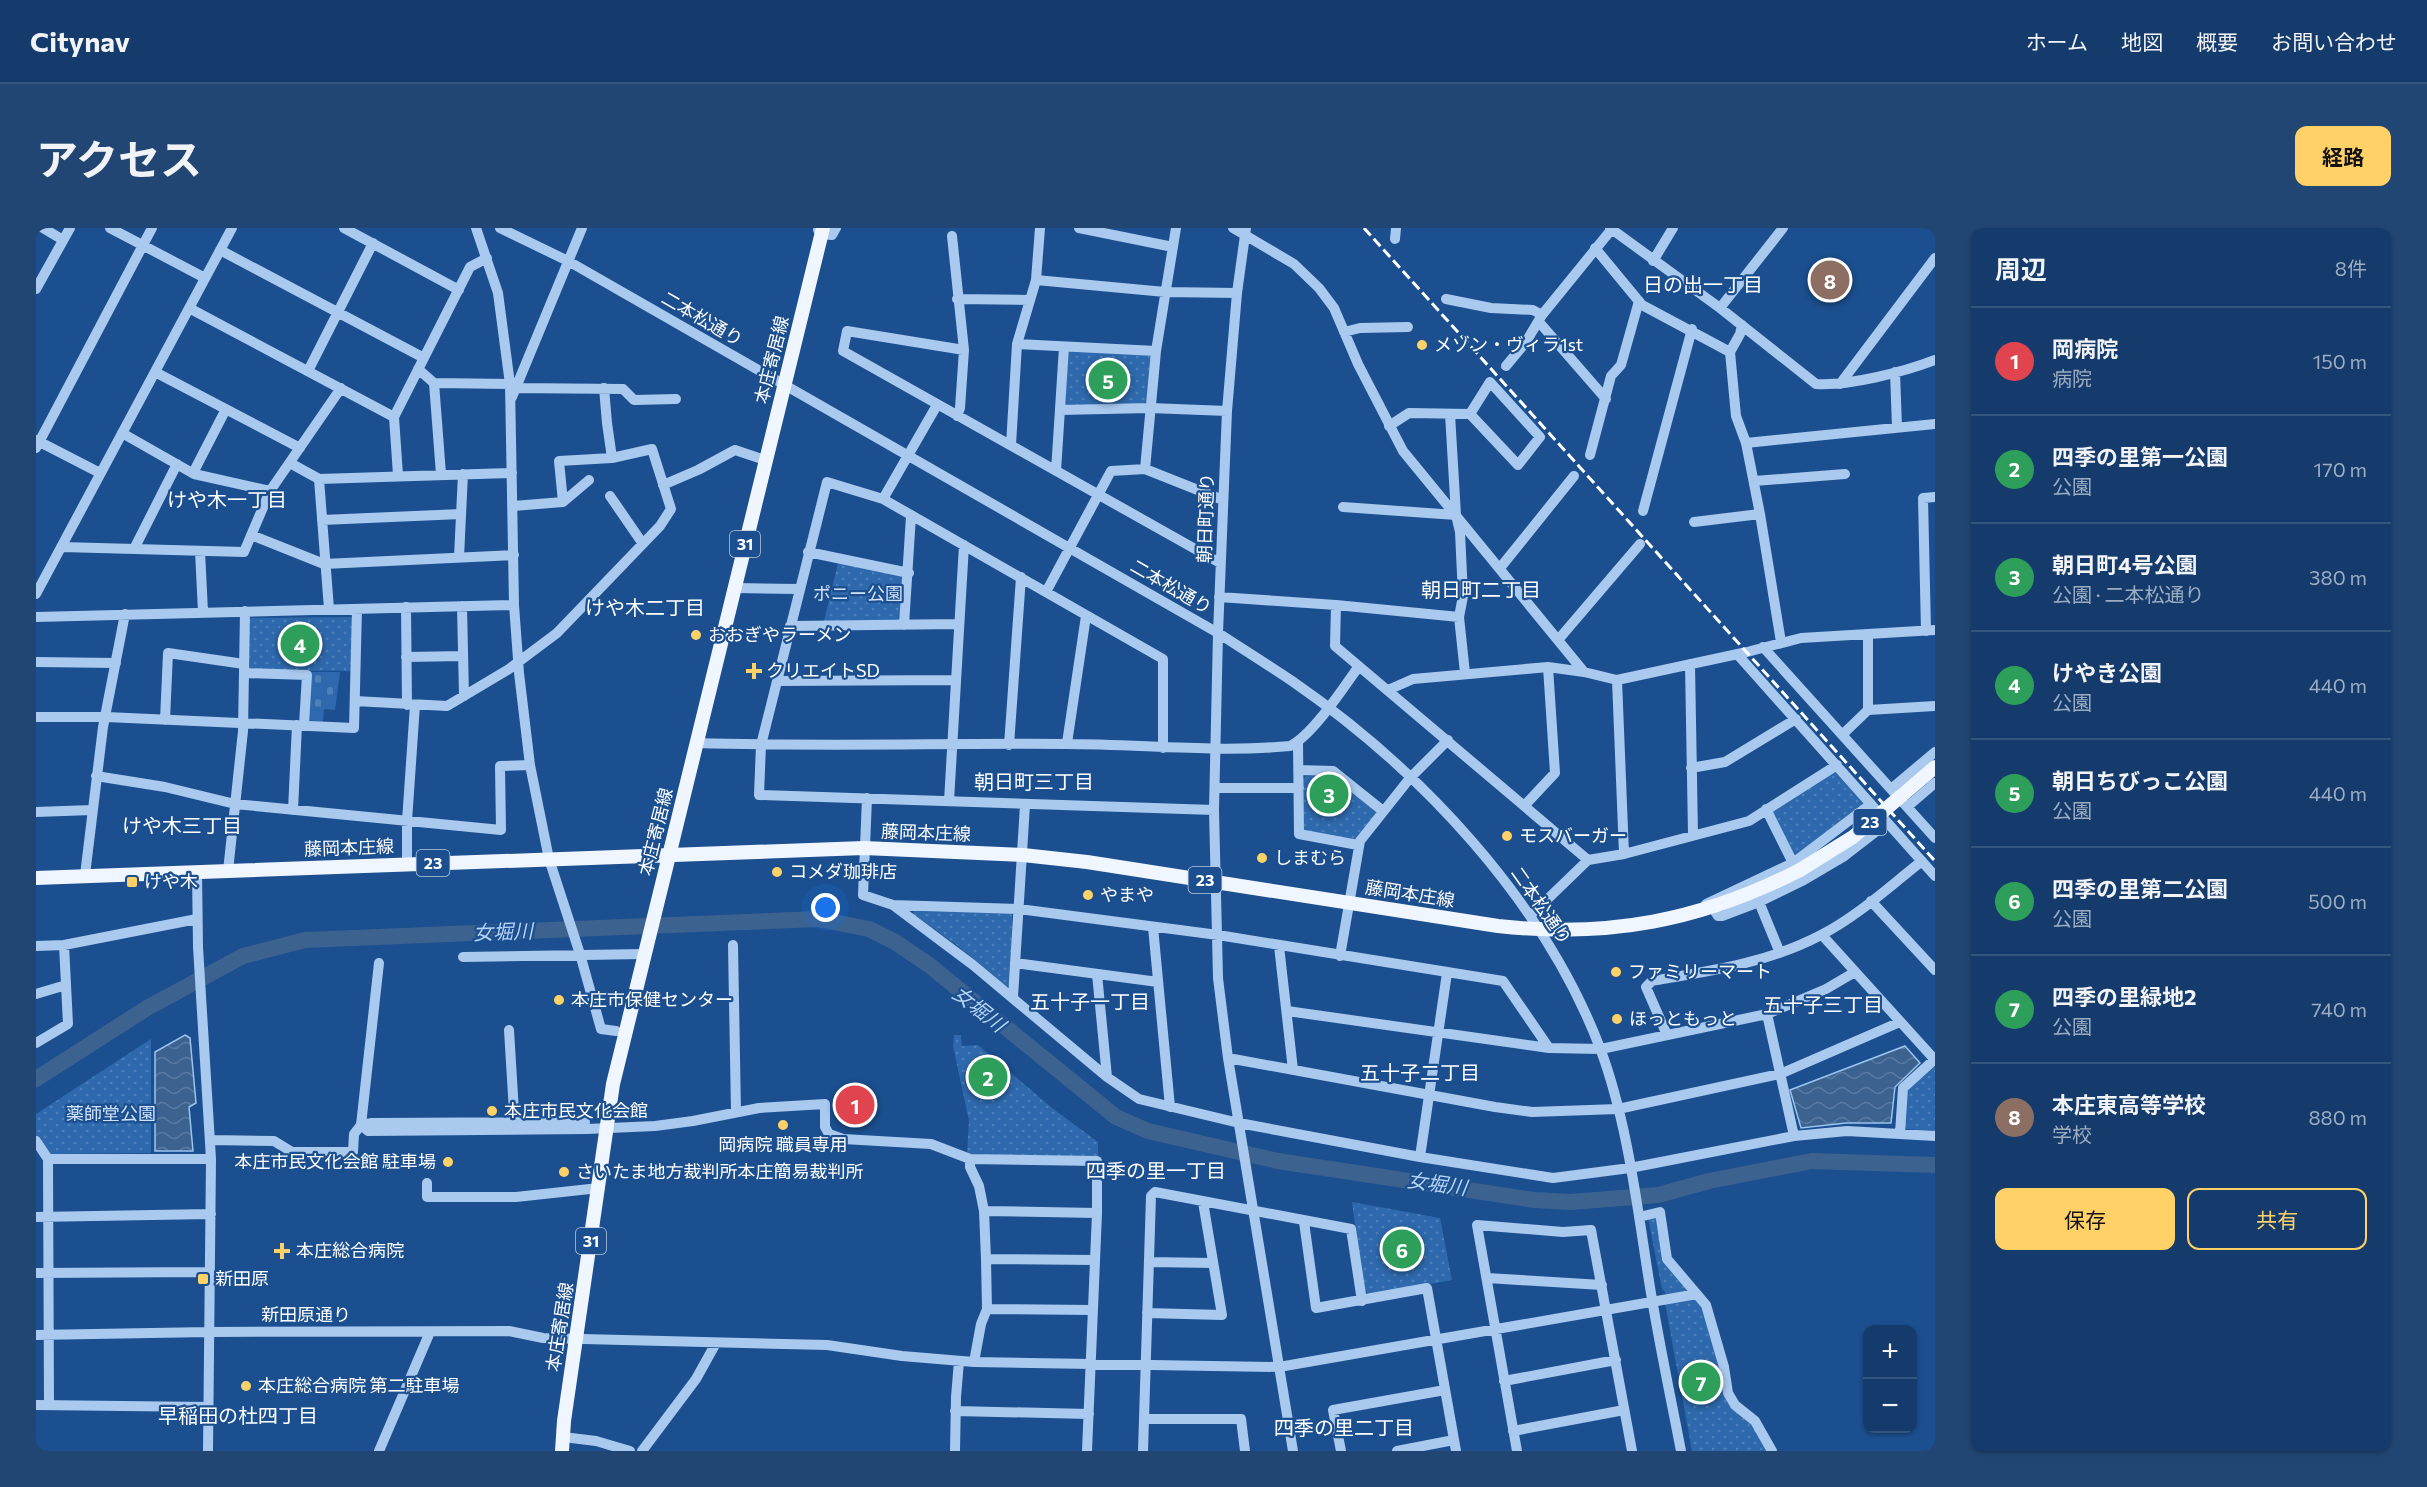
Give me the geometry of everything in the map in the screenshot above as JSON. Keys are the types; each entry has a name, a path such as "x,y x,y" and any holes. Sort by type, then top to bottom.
{"main road":[{"name":"本庄寄居線","path":"563,1444 613,1084 820,230"},
{"name":"23","path":"1796,867 1853,837 1935,767"},
{"name":"藤岡本庄線","path":"36,878 864,848 1023,855 1088,862 1498,926 1541,930 1580,930 1679,918 1707,910 1754,893 1796,867"}],"street":[{"path":"43,228 63,240"},
{"path":"36,289 70,228"},
{"path":"110,228 204,278"},
{"path":"100,473 37,443 152,228"},
{"path":"36,594 232,228"},
{"path":"345,228 459,290"},
{"path":"476,228 498,293 513,386"},
{"name":"二本松通り","path":"500,228 568,261 1218,633 1294,682 1327,709 1410,778 1482,852 1541,930 1574,988 1600,1049 1618,1108 1681,1451"},
{"path":"582,228 513,386 511,400 514,605 530,765 549,859 601,1029 616,1031"},
{"path":"820,230 831,235 836,228"},
{"path":"1011,445 1017,344 1036,280 1040,228"},
{"path":"1079,228 1173,248"},
{"path":"1145,469 1156,351 1176,228"},
{"path":"1233,228 1246,231 1294,264 1319,288 1334,308 1403,451 1584,672"},
{"path":"1653,261 1673,228"},
{"path":"1720,308 1784,228"},
{"path":"1506,366 1611,229 1720,308 1816,384 1840,384 1895,372 1935,360"},
{"name":"朝日町通り","path":"1246,231 1237,293 1227,411 1220,563 1214,810 1218,978 1228,1058 1293,1451"},
{"path":"952,236 964,350 960,408 957,416"},
{"path":"308,370 373,243"},
{"path":"1596,249 1642,304 1692,329 1730,352"},
{"path":"220,250 424,358"},
{"path":"398,475 394,417 470,267 487,258"},
{"path":"1840,384 1935,258"},
{"path":"1036,280 1165,292 1237,293"},
{"path":"957,299 1030,300"},
{"path":"1446,299 1491,308 1533,310 1606,399"},
{"path":"1590,455 1611,376 1621,365 1639,301"},
{"path":"189,308 394,417"},
{"path":"1742,325 1740,334 1730,352 1736,416 1746,443 1754,481 1781,642"},
{"path":"1344,332 1359,328 1408,327"},
{"path":"1643,511 1692,329"},
{"path":"964,350 847,331 843,351 1220,563"},
{"path":"1017,344 1156,351"},
{"path":"1056,471 1064,347"},
{"path":"418,369 434,383 622,389 634,400 676,399"},
{"path":"155,372 300,448"},
{"path":"1895,372 1897,427"},
{"path":"1389,426 1409,413 1470,414 1518,465 1540,437 1490,382 1470,414"},
{"path":"434,383 441,474"},
{"path":"62,547 244,552 270,491 341,388"},
{"path":"604,388 612,458"},
{"path":"883,499 937,405"},
{"path":"1060,410 1150,408 1227,411"},
{"path":"193,473 226,409"},
{"path":"1450,414 1456,515 1460,532 1463,596 1459,617 1465,673"},
{"path":"1746,443 1935,424"},
{"path":"122,433 193,473 270,491"},
{"path":"355,701 447,706 464,696 518,663 557,633 660,526 671,509 652,449 612,458 559,461 563,502"},
{"path":"663,485 698,470 735,450 765,460"},
{"path":"290,463 319,479 512,473"},
{"path":"134,549 177,464"},
{"path":"1046,592 1111,471 1145,469 1223,500"},
{"path":"459,557 463,474"},
{"path":"1754,481 1845,474"},
{"path":"1500,568 1574,476"},
{"path":"319,479 328,609"},
{"path":"513,506 563,502 589,480"},
{"path":"1163,748 1163,659 883,499 826,482 761,745 759,795 1214,810"},
{"path":"610,496 643,544"},
{"path":"1388,690 1413,679 1548,668 1584,672 1617,680 1801,638 1930,631 1923,498 1935,497"},
{"path":"1343,507 1456,515"},
{"path":"322,520 461,514"},
{"path":"1694,522 1760,514"},
{"path":"904,626 912,516"},
{"path":"251,535 324,564 514,555"},
{"path":"1558,640 1640,544"},
{"path":"949,801 964,545"},
{"path":"200,550 203,612"},
{"path":"808,552 909,573"},
{"path":"1009,745 1021,577"},
{"path":"735,588 799,589"},
{"path":"1219,597 1459,617"},
{"path":"36,616 514,605"},
{"path":"1336,605 1335,645 1588,860"},
{"path":"462,606 464,696"},
{"path":"406,607 406,657 411,705 407,863"},
{"path":"36,717 106,717 354,728 357,609"},
{"path":"228,871 243,724 244,611"},
{"path":"85,875 96,776 126,614"},
{"path":"1067,744 1086,616"},
{"path":"790,626 958,624"},
{"path":"1868,635 1868,710"},
{"path":"1763,647 1935,838"},
{"path":"165,720 168,653 244,669 307,675 293,810"},
{"path":"1737,654 1935,876"},
{"path":"406,657 463,656"},
{"path":"36,662 116,663"},
{"path":"1690,664 1693,834"},
{"path":"697,743 761,745 1067,744 1215,750 1290,746 1298,743 1359,666"},
{"path":"1525,805 1555,773 1548,668"},
{"path":"777,681 955,680"},
{"path":"1617,680 1624,854"},
{"path":"1843,734 1868,710 1935,705"},
{"path":"1691,768 1725,762 1796,719"},
{"path":"1340,956 1351,903 1358,845 1410,778 1448,740"},
{"path":"1298,743 1299,834 1358,845"},
{"path":"1891,789 1935,752"},
{"path":"96,776 165,787 235,804 501,830 500,766 530,765"},
{"path":"1530,916 1588,860 1624,854 1749,821 1837,765"},
{"path":"1299,770 1333,771 1383,811"},
{"path":"1907,807 1935,783"},
{"path":"1215,788 1299,788"},
{"path":"867,798 863,895 893,905 1019,909 1218,935 1503,981 1549,1048"},
{"path":"1766,809 1796,867 1871,804"},
{"path":"1013,997 1025,805"},
{"path":"36,812 92,810"},
{"path":"1707,910 1722,916 1759,902 1830,865 1887,823"},
{"path":"1667,1035 1646,987 1652,981 1738,966 1780,953 1822,935 1871,901 1922,861"},
{"path":"197,872 201,1001 211,1140 208,1451"},
{"path":"1871,901 1935,970"},
{"path":"1759,902 1780,953"},
{"path":"893,905 1013,997 1107,1077 1139,1099 1239,1125 1554,1178 1630,1168 1794,1136 1847,1131 1935,1136"},
{"path":"36,946 64,945 197,919"},
{"path":"1153,927 1170,1107"},
{"path":"1822,935 1935,1060 1903,1088 1900,1133"},
{"path":"36,1043 68,1024 64,945"},
{"path":"733,945 736,1112"},
{"path":"1279,946 1293,1070"},
{"path":"463,957 579,951 644,952"},
{"path":"211,1140 274,1140 292,1152 353,1152 354,1134 361,1125 379,963"},
{"path":"1015,963 1158,982"},
{"path":"1287,1011 1549,1048 1600,1049 1767,1014 1826,989 1856,972"},
{"path":"1420,1157 1447,973"},
{"path":"1097,974 1107,1077"},
{"path":"36,994 66,985"},
{"path":"1767,1014 1794,1136"},
{"path":"1228,1058 1532,1112 1618,1108 1780,1074 1900,1022"},
{"path":"510,1030 515,1126"},
{"path":"361,1125 515,1126 587,1122 606,1127 655,1126 759,1108 825,1104 825,1127 829,1134 853,1140 931,1144 968,1159 1097,1161 1098,1213 1087,1451"},
{"path":"36,1141 48,1159 49,1405"},
{"path":"48,1159 211,1159"},
{"path":"968,1159 979,1186 984,1210 986,1259 987,1309 981,1324 974,1362"},
{"path":"427,1183 427,1197 516,1197 599,1188"},
{"path":"1143,1451 1151,1196 1155,1192 1203,1203 1351,1229 1362,1301"},
{"path":"1147,1313 1222,1315 1203,1203"},
{"path":"984,1210 1098,1213"},
{"path":"1639,1216 1660,1212 1667,1259 1706,1305 1724,1367 1728,1393 1735,1405 1755,1421 1772,1451"},
{"path":"36,1216 211,1214"},
{"path":"1304,1222 1316,1308 1427,1288 1455,1446 1397,1451"},
{"path":"1517,1451 1477,1225 1563,1232 1591,1230 1632,1451"},
{"path":"986,1259 1095,1260"},
{"path":"1149,1262 1213,1263"},
{"path":"36,1273 208,1272"},
{"path":"1487,1278 1602,1285"},
{"name":"新田原通り","path":"36,1335 509,1331 543,1338 827,1345 902,1356 974,1362 1279,1367 1697,1294"},
{"path":"987,1309 1093,1310"},
{"path":"379,1451 430,1332"},
{"path":"642,1451 696,1379 716,1343"},
{"path":"1504,1381 1616,1360"},
{"path":"955,1451 959,1361"},
{"path":"1341,1451 1333,1410 1445,1390"},
{"path":"36,1405 209,1407"},
{"path":"1513,1431 1624,1410"},
{"path":"956,1412 1089,1414"},
{"path":"1144,1419 1240,1419 1245,1451"},
{"path":"563,1444 596,1441 630,1451"}],"green space":[{"path":"1071,350 1149,355 1152,359 1147,400 1144,404 1065,405 1068,353"},
{"name":"ポニー公園","path":"838,563 900,574 904,577 901,620 824,621"},
{"path":"351,617 354,620 352,671 251,670 247,667 248,621 251,618"},
{"path":"311,672 340,672 335,710 324,709 323,722 306,720"},
{"path":"1833,771 1837,772 1864,802 1864,807 1795,855 1772,811"},
{"path":"1331,775 1376,810 1376,814 1358,839 1350,840 1303,830 1303,779 1307,776"},
{"path":"914,909 1009,912 1012,915 1011,982 1007,987 958,946 913,914"},
{"path":"954,1035 961,1035 962,1046 978,1045 1052,1108 1098,1142 1098,1157 967,1154 969,1121 953,1046"},
{"name":"薬師堂公園","path":"151,1039 151,1153 48,1154 36,1136 36,1114"},
{"path":"1931,1067 1935,1067 1935,1131 1905,1129 1905,1089"},
{"path":"1352,1202 1440,1218 1452,1280 1370,1295 1364,1290"},
{"path":"1657,1215 1665,1262 1687,1285 1687,1291 1667,1294 1662,1289 1648,1218"},
{"path":"1696,1298 1703,1305 1722,1372 1724,1392 1752,1424 1768,1451 1692,1451 1665,1303"}],"water":[{"path":"185,1035 190,1038 196,1103 189,1107 193,1151 155,1151 155,1052"},
{"path":"1905,1046 1920,1063 1895,1087 1891,1123 1846,1123 1801,1128 1790,1090"}],"waterway":[{"name":"女堀川","path":"36,1079 147,1008 243,956 305,940 818,919 869,929 895,942 929,965 1116,1117 1148,1131 1278,1161 1534,1200 1571,1202 1658,1195 1709,1181 1812,1161 1935,1165"}],"railway":[{"path":"1364,228 1935,861"}],"place":[{"name":"本庄東高等学校","path":"1830,280"},
{"name":"メゾン・ヴィラ1st","path":"1422,345"},
{"name":"朝日ちびっこ公園","path":"1108,380"},
{"name":"おおぎやラーメン","path":"696,635"},
{"name":"けやき公園","path":"300,644"},
{"name":"クリエイトSD","path":"754,671"},
{"name":"朝日町4号公園","path":"1329,794"},
{"name":"モスバーガー","path":"1507,836"},
{"name":"しまむら","path":"1262,858"},
{"name":"コメダ珈琲店","path":"777,872"},
{"name":"けや木","path":"132,882"},
{"name":"やまや","path":"1088,895"},
{"name":"ファミリーマート","path":"1616,972"},
{"name":"本庄市保健センター","path":"559,1000"},
{"name":"ほっともっと","path":"1617,1019"},
{"name":"四季の里第一公園","path":"988,1077"},
{"name":"岡病院","path":"855,1105"},
{"name":"本庄市民文化会館","path":"492,1111"},
{"name":"岡病院 職員専用","path":"783,1125"},
{"name":"本庄市民文化会館 駐車場","path":"448,1162"},
{"name":"さいたま地方裁判所本庄簡易裁判所","path":"564,1172"},
{"name":"四季の里第二公園","path":"1402,1249"},
{"name":"本庄総合病院","path":"282,1251"},
{"name":"新田原","path":"203,1279"},
{"name":"四季の里緑地2","path":"1701,1382"},
{"name":"本庄総合病院 第二駐車場","path":"246,1386"}],"district":[{"name":"日の出一丁目","path":"1703,285"},
{"name":"けや木一丁目","path":"227,500"},
{"name":"朝日町二丁目","path":"1481,590"},
{"name":"けや木二丁目","path":"645,608"},
{"name":"朝日町三丁目","path":"1034,782"},
{"name":"けや木三丁目","path":"182,826"},
{"name":"五十子一丁目","path":"1090,1002"},
{"name":"五十子三丁目","path":"1823,1005"},
{"name":"五十子二丁目","path":"1420,1073"},
{"name":"四季の里一丁目","path":"1156,1171"},
{"name":"早稲田の杜四丁目","path":"238,1416"},
{"name":"四季の里二丁目","path":"1344,1428"}]}
